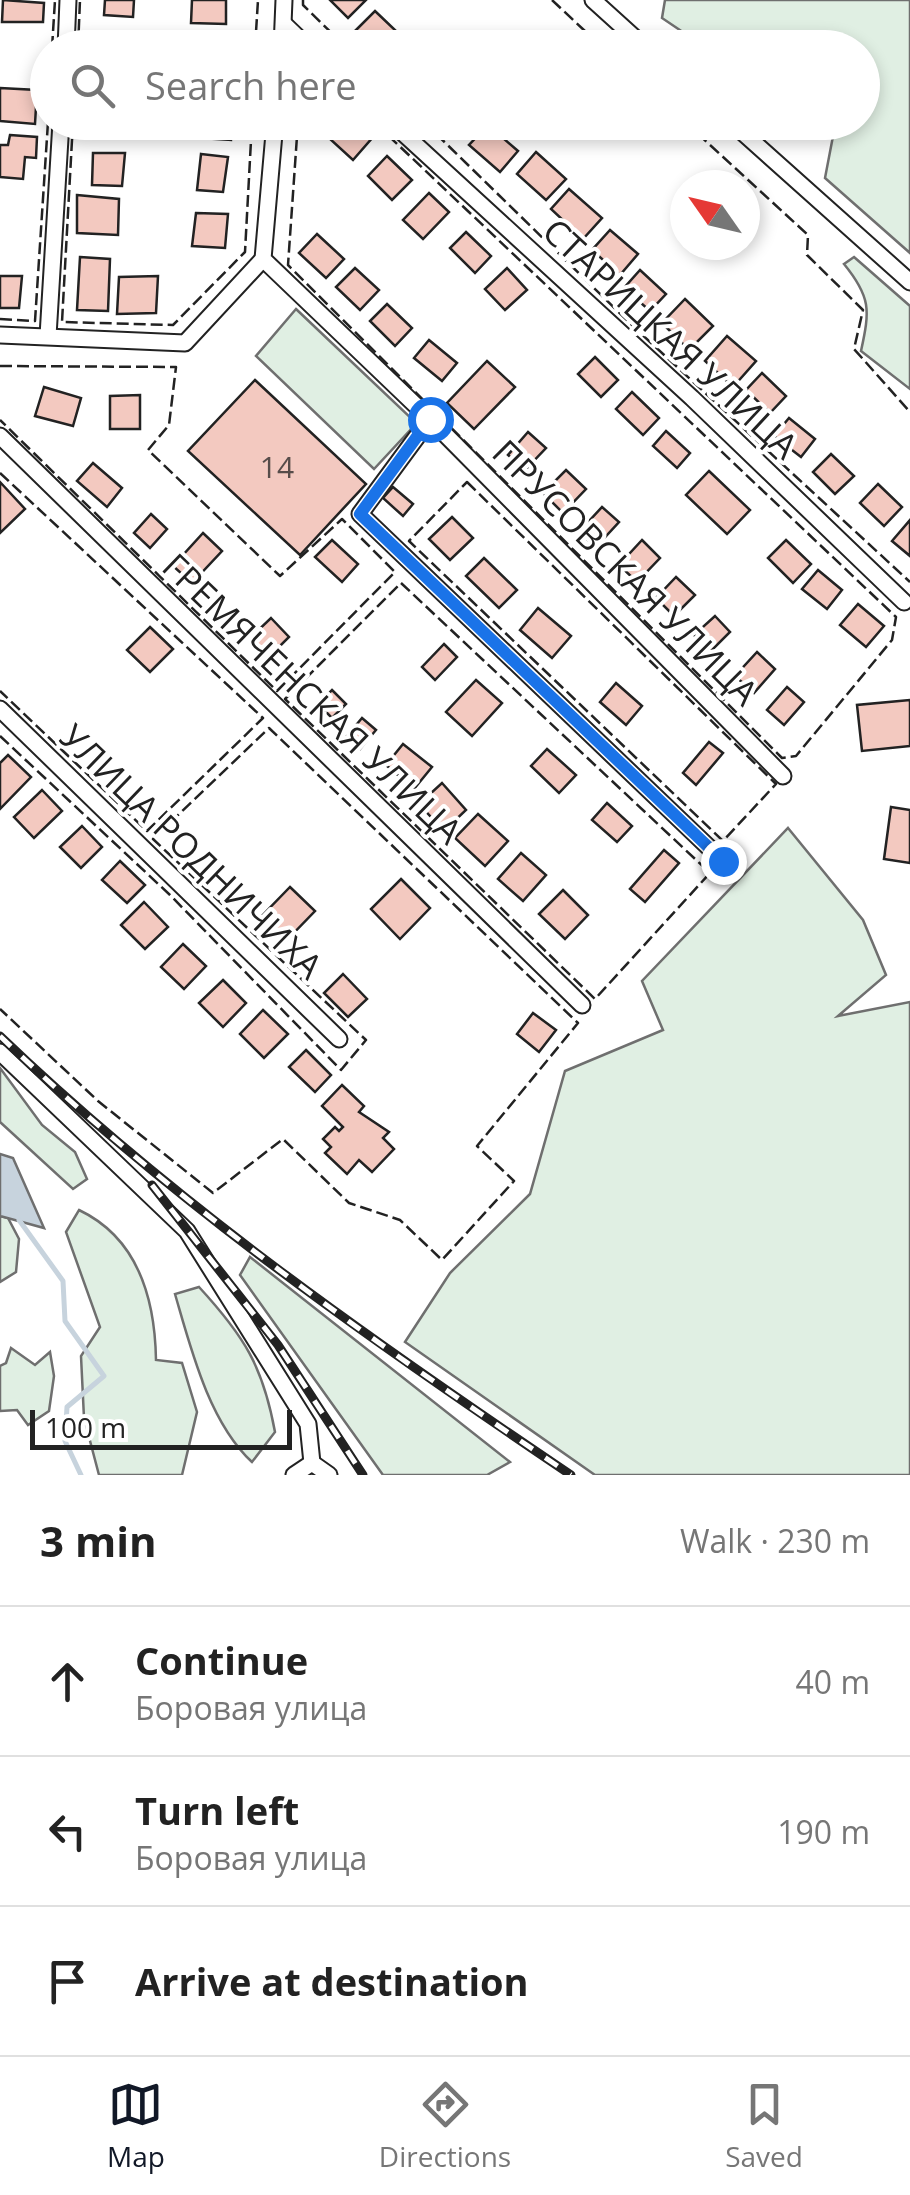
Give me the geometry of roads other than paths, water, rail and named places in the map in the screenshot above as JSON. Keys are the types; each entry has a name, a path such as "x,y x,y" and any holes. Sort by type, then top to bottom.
{"street":[{"path":"67,30 68,0"},
{"path":"284,0 284,30"},
{"path":"593,0 626,30"},
{"path":"284,24 290,30"},
{"path":"48,336 60,140"},
{"path":"0,336 185,343 264,260 274,140"},
{"name":"СТАРИЦКАЯ УЛИЦА","path":"411,140 692,398 904,602"},
{"path":"751,140 910,282"},
{"name":"ПРУСОВСКАЯ УЛИЦА","path":"264,260 430,419 783,776"},
{"path":"430,419 360,514 723,861"},
{"name":"ГРЕМЯЧЕНСКАЯ УЛИЦА","path":"0,436 582,1005"},
{"name":"УЛИЦА РОДНИЧИХА","path":"0,708 340,1039"},
{"path":"0,1052 187,1231 308,1424 312,1463"},
{"path":"294,1475 312,1463"},
{"path":"312,1463 330,1475"}],"waterway":[{"path":"19,1220 63,1281 65,1321 104,1376 67,1407 65,1441 81,1475"}],"railway":[{"path":"0,1036 204,1213 348,1321 571,1475"},
{"path":"152,1185 278,1345 363,1475"}]}
